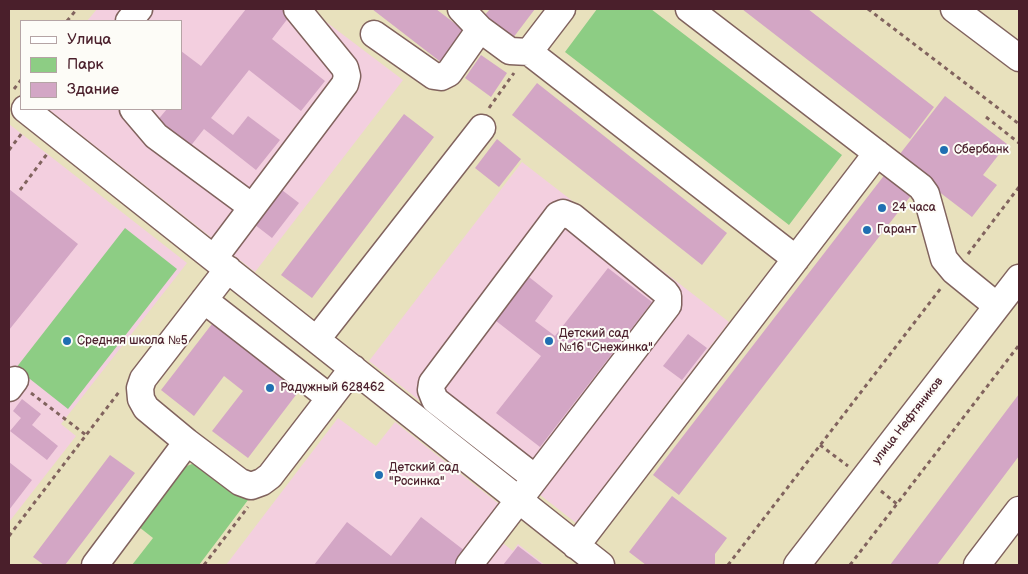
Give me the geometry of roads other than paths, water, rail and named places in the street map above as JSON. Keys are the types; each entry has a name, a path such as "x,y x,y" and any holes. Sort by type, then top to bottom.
{"street":[{"path":"130,20 139,9"},
{"path":"297,9 345,68 347,80 252,207 221,263 204,300 143,380 140,388 140,399 146,408 187,442 240,482 251,486 262,482 270,476 353,368"},
{"path":"461,9 480,29 510,51 529,52 796,259"},
{"path":"529,52 562,9"},
{"path":"689,9 921,187 926,194 941,250 954,271 997,306"},
{"path":"954,9 1019,58"},
{"path":"374,34 434,76 441,77 449,73 480,29"},
{"path":"9,96 23,115 221,263 601,565"},
{"path":"134,110 156,136 252,207"},
{"path":"318,339 482,128"},
{"path":"576,546 877,153"},
{"path":"469,565 519,500 669,301 665,292 573,216 563,213 558,215 432,383 431,390 435,400 535,478"},
{"name":"улица Нефтяников","path":"797,565 1019,278"},
{"path":"204,300 330,398"},
{"path":"95,565 187,442"},
{"path":"977,565 1019,510"}],"place":[{"name":"Сбербанк","path":"944,150"},
{"name":"24 часа","path":"882,208"},
{"name":"Гарант","path":"867,230"},
{"name":"Средняя школа №5","path":"67,341"},
{"name":"Детский сад №16 \"Снежинка\"","path":"549,341"},
{"name":"Радужный 628462","path":"270,388"},
{"name":"Детский сад \"Росинка\"","path":"379,475"}]}
